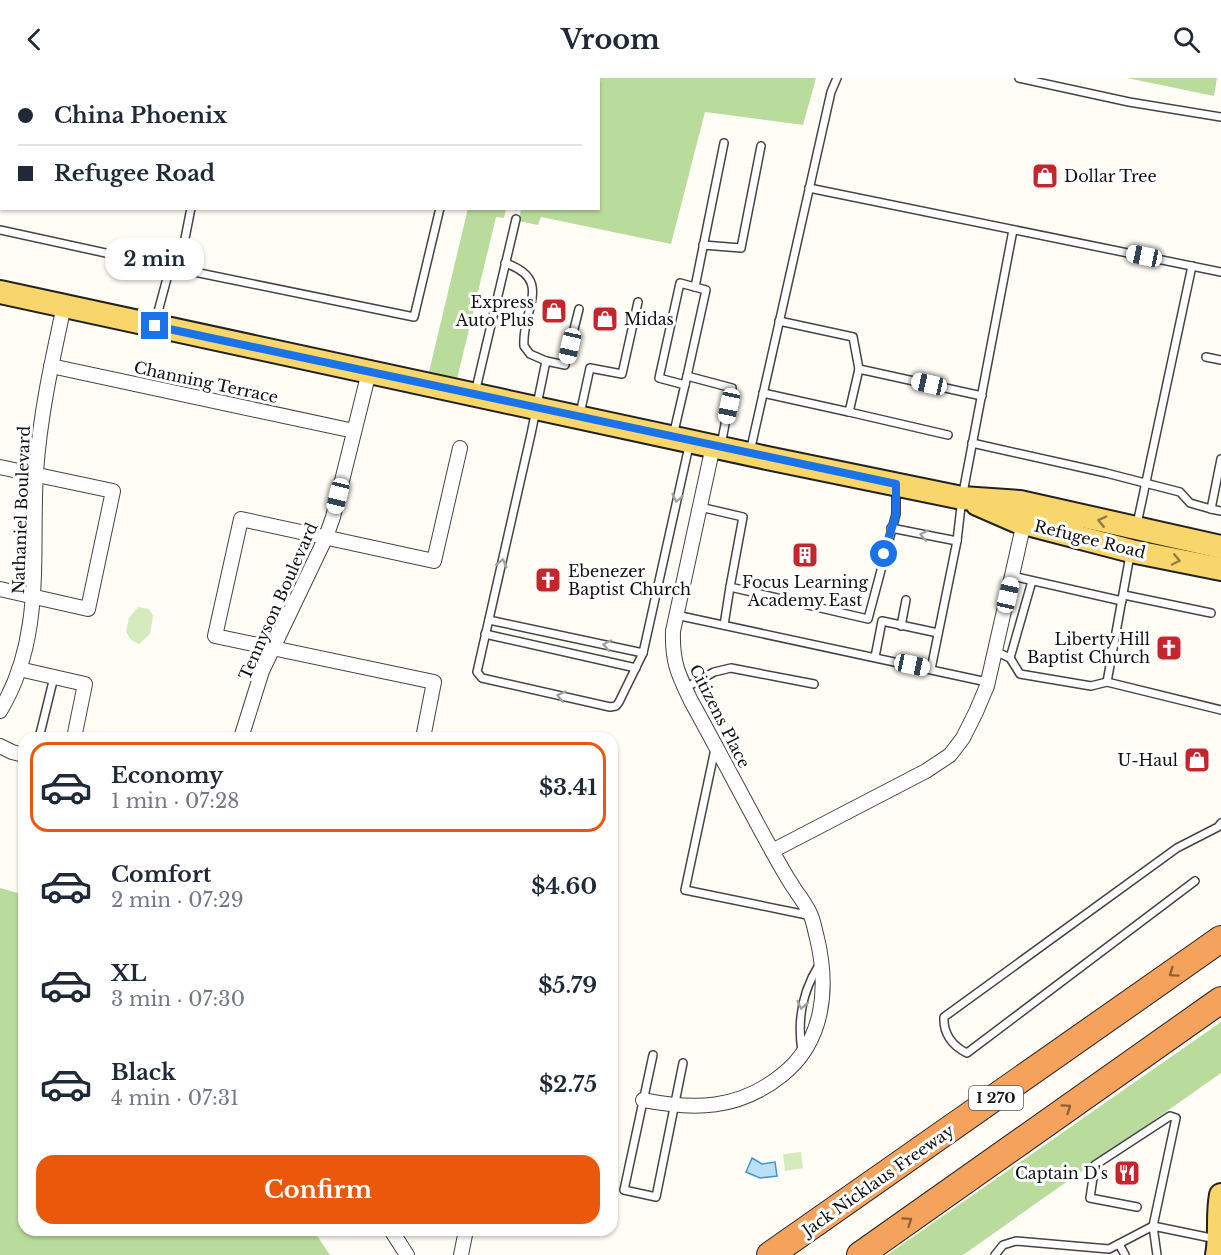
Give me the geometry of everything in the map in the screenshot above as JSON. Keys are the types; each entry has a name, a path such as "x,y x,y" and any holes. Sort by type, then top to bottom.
{"highway":[{"name":"Jack Nicklaus Freeway","path":"770,1255 1221,939"},
{"name":"I 270","path":"860,1255 1221,1000"}],"main road":[{"name":"Refugee Road","path":"0,292 579,418 962,498 1133,540 1221,569"},
{"name":"Refugee Road","path":"1133,540 1221,547"},
{"path":"1220,1242 1219,1203 1221,1195"}],"street":[{"name":"Nathaniel Boulevard","path":"0,711 19,669 34,596 39,431 64,306"},
{"name":"Channing Terrace","path":"51,366 354,431"},
{"name":"Tennyson Boulevard","path":"243,732 262,671 326,537 369,372"},
{"name":"Citizens Place","path":"643,1100 674,1106 724,1104 747,1096 773,1082 792,1067 802,1054 821,1009 824,987 822,960 812,916 772,851 685,688 672,654 676,615 716,447"},
{"path":"424,732 434,682 215,636 241,519 434,561 460,448"},
{"path":"0,467 113,490 88,609 0,589"},
{"path":"772,851 926,771 950,754 963,738 987,682 1026,514"},
{"path":"19,669 85,684 75,732"},
{"path":"0,746 18,753"},
{"path":"395,1236 407,1255"},
{"path":"461,1255 465,1236"}],"lane":[{"path":"749,454 831,92 837,78"},
{"path":"1019,78 1129,102 1221,117"},
{"path":"695,287 724,143"},
{"path":"703,245 741,248 761,146"},
{"path":"809,188 1221,272"},
{"path":"179,269 191,210"},
{"path":"0,230 414,317 440,210"},
{"path":"474,395 516,219"},
{"path":"931,669 957,541 962,498 1013,230"},
{"path":"505,263 520,268 529,278 533,294 524,346 534,357 565,365 579,309"},
{"path":"1107,682 1133,540 1192,266"},
{"path":"155,326 170,267"},
{"path":"546,361 477,672 483,678 610,707 616,706 619,702 643,653 681,439 685,385 706,290 680,283 659,378 685,385"},
{"path":"579,418 590,368 622,374 638,302"},
{"path":"779,321 853,337 859,369 849,412"},
{"path":"1206,357 1221,360"},
{"path":"859,369 982,396"},
{"path":"687,376 732,388 716,447"},
{"path":"763,393 948,435"},
{"path":"972,443 1180,492 1190,503 1221,511"},
{"path":"1212,509 1221,459"},
{"path":"868,619 896,514 896,484"},
{"path":"700,507 743,517 724,625"},
{"path":"891,528 957,541"},
{"path":"1012,576 1211,613"},
{"path":"1010,658 1032,581"},
{"path":"730,587 938,633"},
{"path":"901,626 906,600"},
{"path":"676,615 987,682"},
{"path":"489,620 643,653"},
{"path":"874,657 882,621"},
{"path":"485,634 636,668"},
{"path":"995,651 1010,658 1020,674 1091,686 1107,682 1221,710"},
{"path":"685,688 714,672 731,668 814,684"},
{"path":"40,732 54,677"},
{"path":"716,746 686,890 812,916"},
{"path":"1195,881 967,1053 956,1048 951,1041 944,1026 944,1017 1177,848 1218,827 1221,823"},
{"path":"802,1054 800,1013 810,979 822,960"},
{"path":"652,1055 624,1190 656,1197 683,1063"},
{"path":"1137,1207 1090,1198 1095,1165 1170,1116 1176,1118 1153,1226 1157,1255"},
{"path":"995,1255 1003,1245 1016,1241 1109,1249 1153,1226 1220,1242"},
{"path":"1119,1244 1125,1255"}],"green space":[{"path":"600,78 816,78 803,125 705,112 671,244 541,217 538,225 519,221 521,210 600,210"},
{"path":"1127,78 1217,78 1214,96"},
{"path":"468,210 506,210 504,218 496,217 457,379 429,372"},
{"path":"138,607 149,609 153,616 150,634 139,644 131,640 126,632 129,618"},
{"path":"0,888 18,893 18,1236 317,1236 330,1255 0,1255"},
{"path":"1221,1022 1221,1073 963,1255 887,1255"},
{"path":"801,1152 803,1168 785,1171 783,1154"}],"water":[{"path":"752,1158 762,1164 775,1162 777,1176 760,1178 746,1172"}],"place":[{"name":"Dollar Tree","path":"1045,176"},
{"name":"Express Auto Plus","path":"554,311"},
{"name":"Midas","path":"605,319"},
{"name":"Focus Learning Academy East","path":"805,555"},
{"name":"Ebenezer Baptist Church","path":"548,580"},
{"name":"Liberty Hill Baptist Church","path":"1169,648"},
{"name":"U-Haul","path":"1197,760"},
{"name":"Captain D's","path":"1127,1173"}],"route":[{"path":"155,326 896,484 896,514 884,554"}]}
